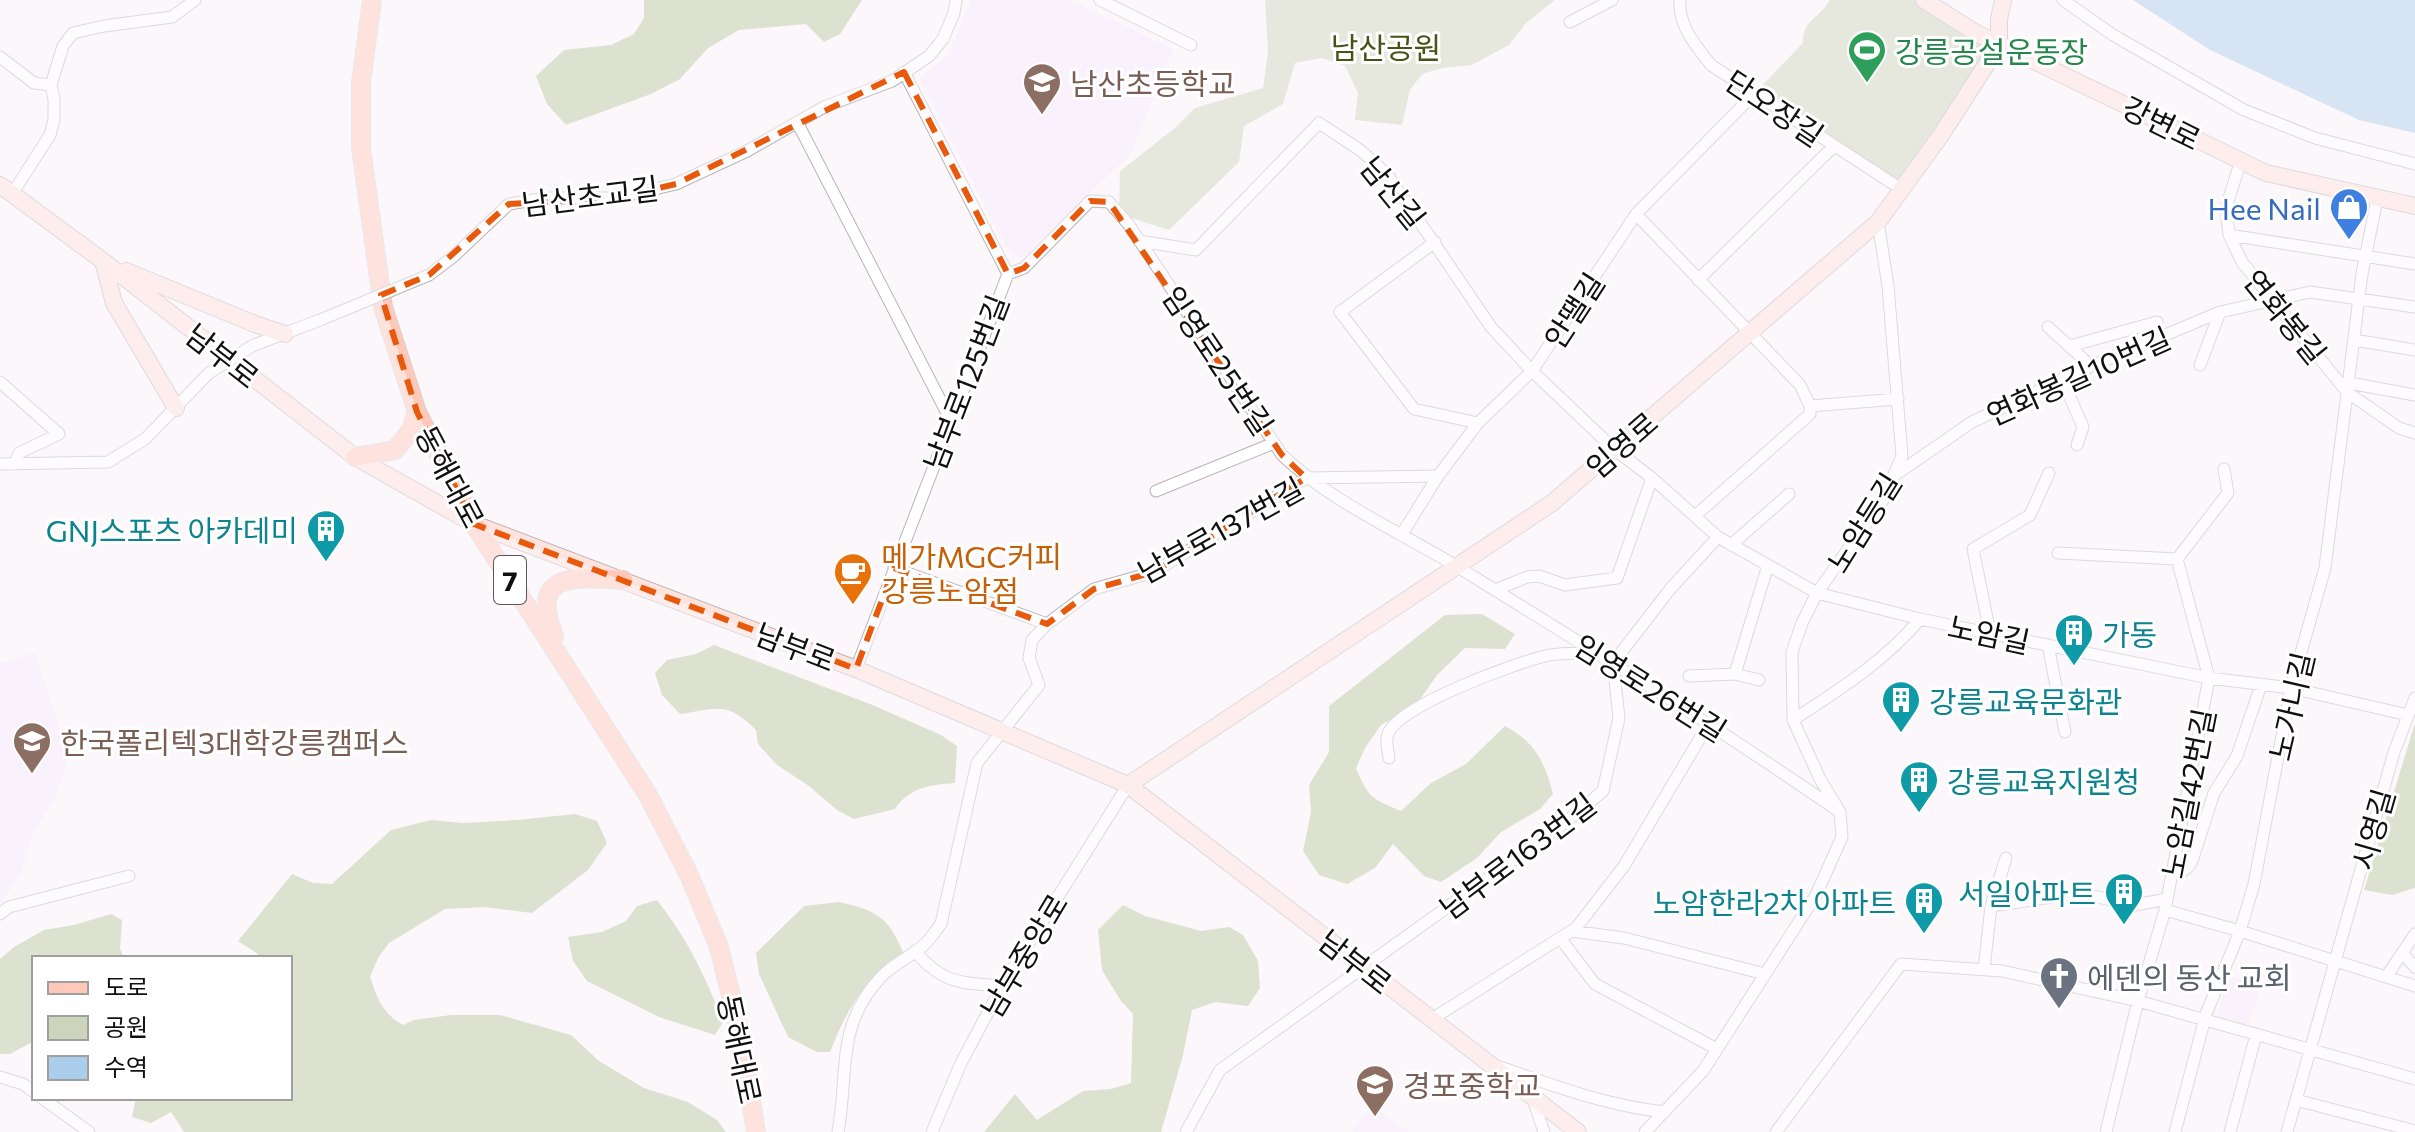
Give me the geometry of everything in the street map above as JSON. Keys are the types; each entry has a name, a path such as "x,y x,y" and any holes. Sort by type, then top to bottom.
{"main road":[{"name":"동해대로","path":"372,0 361,83 361,148 383,307 417,412 474,524 648,795 689,875 719,947 741,1037 756,1132"},
{"path":"355,457 395,450 411,430 417,412"},
{"path":"567,668 546,615 550,589 561,581 577,577 623,580"}],"street":[{"path":"4,191 50,135 54,119 51,85 63,46 73,33 172,17 195,0"},
{"name":"남산초교길","path":"0,464 108,462 145,439 209,373 252,346 429,275 509,204 546,198 616,198 676,184 747,151 824,107 892,81 929,56 943,39 956,0"},
{"path":"1100,0 1191,45"},
{"path":"1570,22 1612,0"},
{"name":"단오장길","path":"1680,0 1689,37 1711,65 1901,189"},
{"name":"강변로","path":"1924,0 1999,45 2266,173 2415,206"},
{"path":"1999,45 2003,0"},
{"path":"2063,0 2113,35 2244,110 2315,138 2415,164"},
{"name":"임영로","path":"1128,785 1552,503 1878,222 1941,135 1999,45"},
{"path":"0,57 34,83 51,85"},
{"name":"남부로125번길","path":"856,669 1008,274 904,72"},
{"name":"안땔길","path":"1402,534 1438,476 1478,423 1532,371 1636,214 1754,94"},
{"path":"797,122 950,419"},
{"name":"남산길","path":"1139,241 1196,250 1319,123 1360,150 1387,174 1491,327 1614,449"},
{"path":"1698,280 1834,146"},
{"name":"연화봉길","path":"2241,160 2226,208 2229,235 2242,262 2348,388 2399,428 2415,433"},
{"name":"남부로","path":"4,191 103,261 355,457 474,524 856,669 1128,785 1578,1132"},
{"name":"노가니길","path":"2175,1132 2205,1019 2240,931 2254,884 2291,688 2325,568 2359,299 2377,199"},
{"name":"임영로25번길","path":"1008,274 1024,268 1090,201 1109,202 1139,241 1282,455 1306,478 1458,567"},
{"path":"1636,214 1800,385 1810,406 1810,414 1695,516"},
{"name":"노암등길","path":"1840,812 1820,779 1793,720 1792,652 1817,593 1883,500 1902,456 1888,286 1878,222"},
{"path":"2229,235 2415,264"},
{"path":"1435,242 1340,312 1414,409 1478,423"},
{"path":"103,261 285,334"},
{"path":"103,261 114,303 176,408"},
{"path":"2273,300 2310,292 2415,307"},
{"name":"연화봉길10번길","path":"1894,475 1972,422 2062,379 2220,312 2273,300"},
{"path":"2200,365 2220,312"},
{"path":"2070,346 2157,322"},
{"path":"2048,327 2091,366"},
{"path":"2354,340 2415,350"},
{"path":"2062,379 2083,427 2077,445"},
{"path":"0,382 59,434 19,453 15,464"},
{"path":"2348,388 2415,395"},
{"path":"1810,406 1898,399"},
{"path":"1156,491 1274,443"},
{"name":"노암길","path":"1614,449 1652,478 1718,537 1817,593 1920,619 2209,678 2291,688 2408,715"},
{"path":"2058,553 2177,559 2228,493 2224,469"},
{"path":"1990,633 1973,549 2030,515 2049,473"},
{"name":"남부로137번길","path":"1002,731 1039,685 1029,658 1032,640 1047,624 1094,589 1154,572 1306,478 1438,476"},
{"path":"1495,590 1527,577 1539,576 1565,585 1617,578 1652,478"},
{"path":"1731,545 1789,494"},
{"path":"1613,663 1671,588 1718,537"},
{"name":"노암길42번길","path":"2106,1132 2138,1001 2166,905 2209,678 2177,559"},
{"path":"1735,674 1768,565"},
{"name":"임영로26번길","path":"1458,567 1709,723 1840,812"},
{"path":"894,568 1047,624"},
{"path":"1793,720 1868,669 1901,642 1920,619"},
{"path":"2048,645 2065,732"},
{"path":"1389,758 1387,734 1392,725 1431,700 1548,655 1594,651"},
{"name":"남부로163번길","path":"1186,1132 1220,1070 1562,825 1603,791 1619,718 1613,663"},
{"path":"1689,676 1735,674 1759,680"},
{"path":"2172,873 2180,873 2192,861 2214,793 2237,756 2261,685"},
{"name":"시영길","path":"2287,1132 2394,752 2415,698"},
{"path":"1432,1019 1576,928 1624,866 1709,723"},
{"path":"838,1132 843,1108 844,1048 859,1005 883,975 926,943 941,924 977,763 1002,731"},
{"name":"남부중앙로","path":"932,1132 961,1063 1002,986 1128,785"},
{"path":"1645,1132 1703,1071 1816,895 1842,837 1840,812"},
{"path":"1984,969 1991,906 2006,858"},
{"path":"0,914 9,907 129,876"},
{"path":"1991,906 2079,893 2135,905 2166,905 2415,986"},
{"path":"1565,934 1624,938 1765,974"},
{"path":"1565,934 1595,984 1717,1049"},
{"path":"2386,977 2415,934"},
{"path":"915,951 928,967 954,982 1002,986"},
{"path":"2402,953 2415,967"},
{"path":"1776,1132 1901,964 2002,971 2138,1001 2415,1079"},
{"path":"2230,1132 2256,1035"},
{"path":"1490,1064 1596,1100 1630,1109 1665,1112"},
{"path":"0,1077 23,1084 32,1091"},
{"path":"1533,1097 1544,1132"},
{"path":"45,1100 89,1132"},
{"path":"2296,1100 2415,1131"}],"highlighted area":[{"path":"904,72 1008,274 1024,268 1090,201 1109,202 1282,455 1306,478 1154,572 1094,589 1047,624 894,568 856,669 474,524 417,412 381,295 429,275 509,204 616,198 676,184"}],"shaded area":[{"name":"남산초등학교","path":"971,0 1071,0 1173,49 1131,154 1022,258 1010,254 919,78 948,55"},
{"name":"한국폴리텍3대학강릉캠퍼스","path":"35,653 69,756 57,794 31,837 22,871 0,905 0,663"},
{"path":"2229,976 2261,986 2248,1028 2216,1018"},
{"name":"경포중학교","path":"1370,1105 1410,1132 1352,1132"}],"green space":[{"path":"644,0 862,0 840,34 824,42 806,24 739,30 708,48 680,79 651,94 566,125 547,104 536,76 564,50 611,45 634,34 644,18"},
{"name":"남산공원","path":"1265,0 1555,0 1526,23 1509,45 1472,65 1422,74 1410,90 1402,125 1355,120 1358,93 1345,66 1322,58 1295,63 1283,104 1244,126 1239,162 1169,230 1119,214 1120,171 1175,128 1195,108 1263,88 1268,51"},
{"path":"1830,0 1922,0 1999,45 1901,189 1754,94 1803,43 1809,24"},
{"path":"1482,614 1515,634 1505,649 1465,648 1437,675 1416,705 1381,725 1356,768 1372,796 1401,811 1431,783 1466,764 1505,726 1524,739 1537,754 1553,794 1540,809 1501,832 1477,858 1441,882 1424,876 1393,844 1375,868 1347,884 1319,875 1303,851 1311,812 1309,785 1329,752 1329,706 1445,615"},
{"path":"714,645 870,704 941,735 957,746 955,783 921,788 907,796 895,809 854,819 837,810 777,765 758,744 756,730 737,714 712,709 680,714 662,695 655,673 667,660 696,654"},
{"path":"2415,723 2415,888 2392,895 2364,890"},
{"path":"575,814 597,821 607,843 588,870 532,913 484,907 445,909 389,943 370,977 386,1011 403,1025 414,1020 451,1015 500,1015 571,1035 599,1061 644,1088 688,1102 717,1120 726,1132 184,1132 171,1112 151,1123 132,1117 136,1100 292,1100 292,956 258,956 238,941 292,874 313,883 332,884 391,830 431,820 463,823"},
{"path":"657,900 687,944 709,989 723,1022 715,1035 659,1017 587,981 573,961 568,937 602,932 626,921 637,906"},
{"path":"840,902 879,917 892,930 903,952 878,972 858,996 830,1052 817,1052 788,1037 759,974 756,953 804,906"},
{"path":"1123,905 1145,916 1201,931 1229,927 1243,935 1258,961 1260,988 1248,1006 1215,1002 1192,1010 1161,1132 984,1132 1015,1094 1037,1120 1083,1091 1111,1089 1131,1083 1133,1014 1102,970 1098,930"},
{"path":"111,914 122,920 120,949 123,956 32,956 32,1042 10,1054 0,1054 0,959 44,930"}],"water":[{"path":"2133,0 2415,0 2415,133 2359,120 2210,50"}],"place":[{"name":"강릉공설운동장","path":"1867,84"},
{"name":"남산초등학교","path":"1042,116"},
{"name":"Hee Nail","path":"2349,241"},
{"name":"GNJ스포츠 아카데미","path":"326,563"},
{"name":"메가MGC커피 강릉노암점","path":"853,606"},
{"name":"가동","path":"2074,667"},
{"name":"강릉교육문화관","path":"1901,734"},
{"name":"한국폴리텍3대학강릉캠퍼스","path":"32,775"},
{"name":"강릉교육지원청","path":"1919,814"},
{"name":"서일아파트","path":"2124,926"},
{"name":"노암한라2차 아파트","path":"1924,935"},
{"name":"에덴의 동산 교회","path":"2059,1010"},
{"name":"경포중학교","path":"1375,1118"}]}
